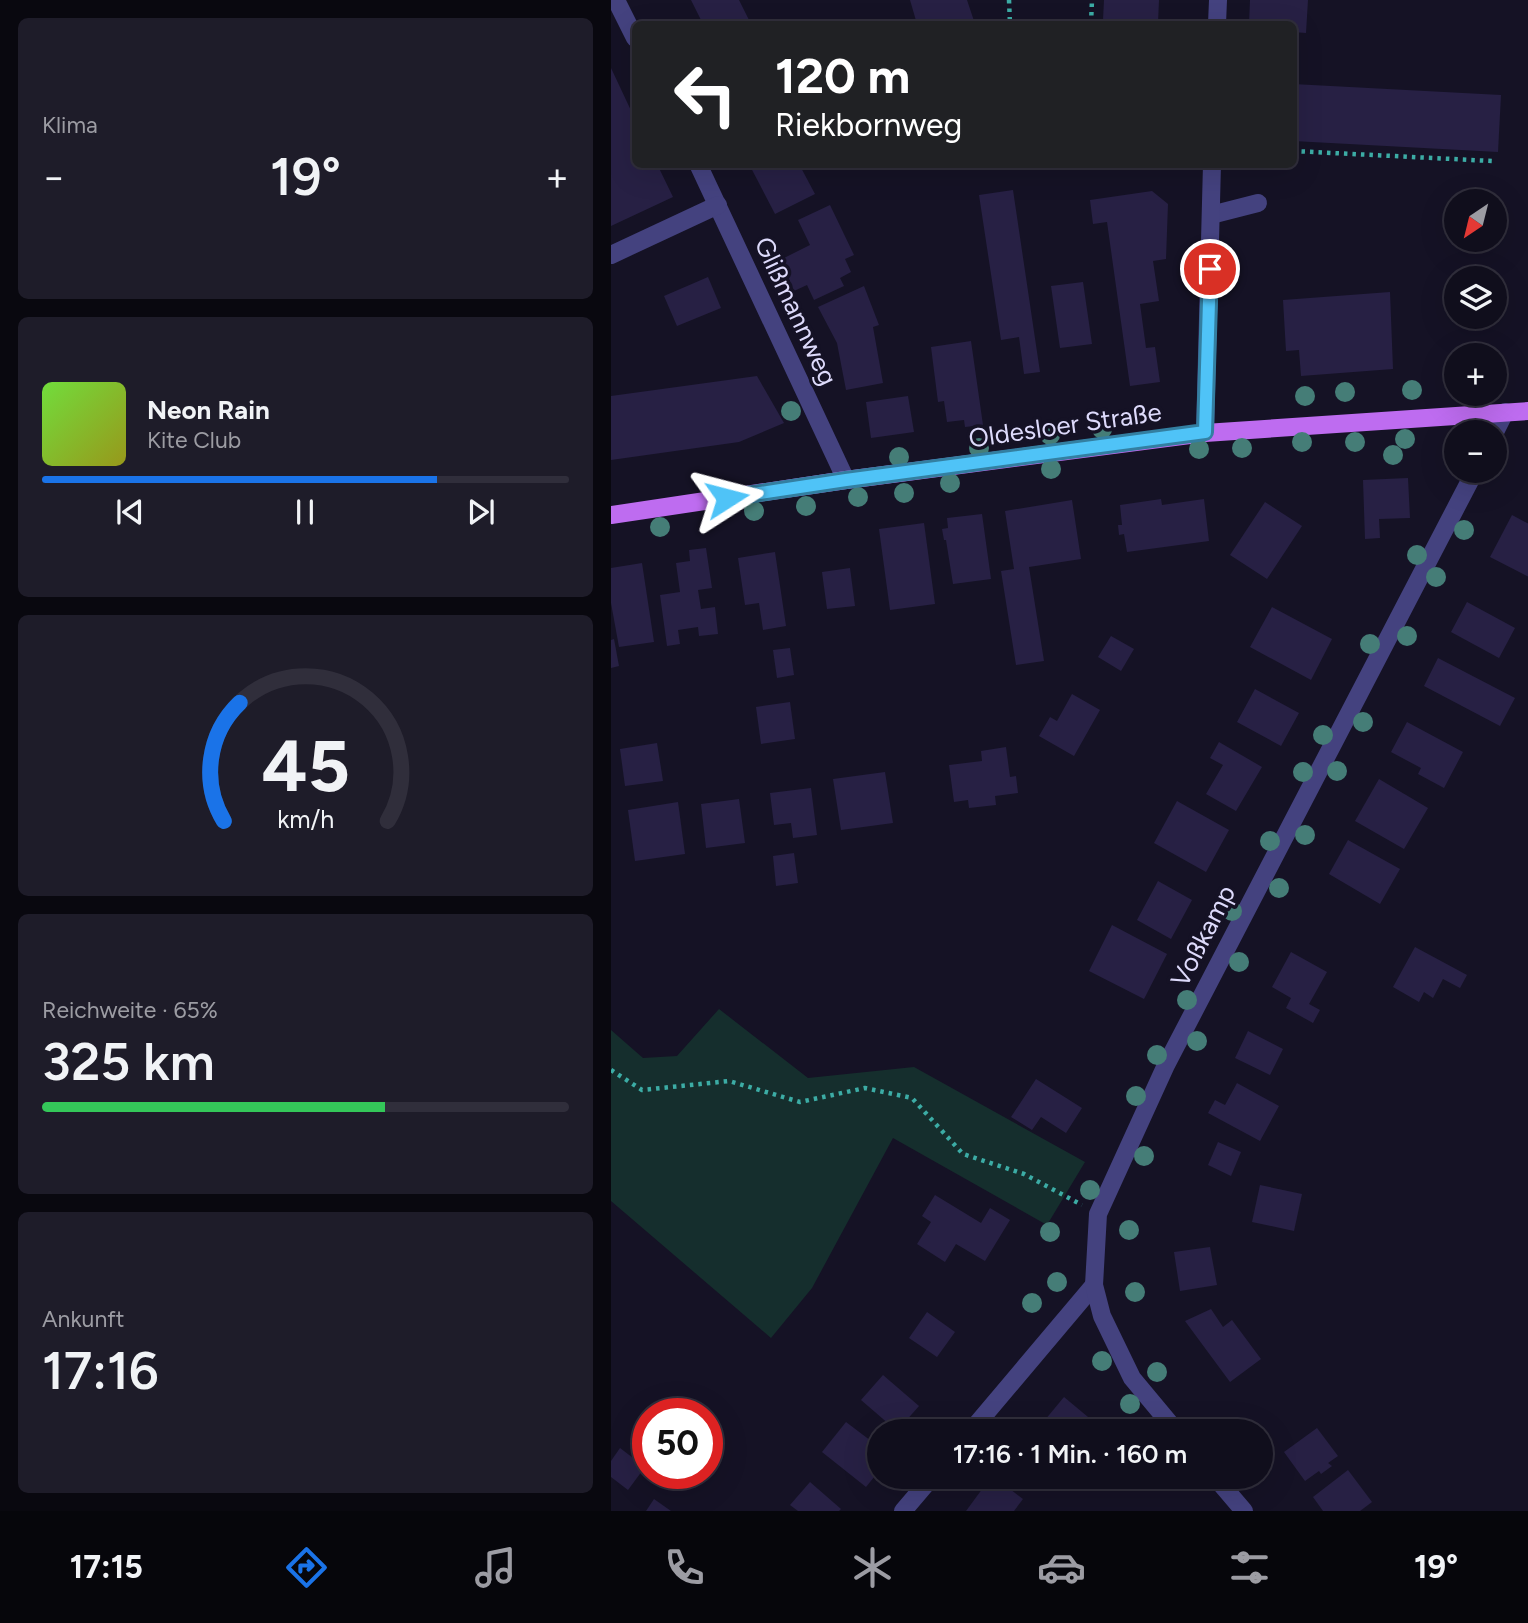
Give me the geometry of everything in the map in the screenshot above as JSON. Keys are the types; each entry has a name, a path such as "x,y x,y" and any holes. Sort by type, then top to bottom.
{"main road":[{"name":"Oldesloer Straße","path":"611,515 846,480 1205,432 1528,411"}],"street":[{"path":"616,0 632,32"},
{"path":"1217,21 1218,0"},
{"name":"Glißmannweg","path":"700,168 846,480"},
{"path":"1205,432 1212,168"},
{"path":"1211,215 1258,203"},
{"path":"611,255 718,205"},
{"path":"1501,420 1505,412"},
{"name":"Voßkamp","path":"1166,1419 1132,1378 1102,1316 1094,1285 1098,1214 1166,1065 1469,483"},
{"path":"981,1419 1094,1285"},
{"path":"903,1511 922,1489"},
{"path":"1225,1489 1244,1511"}],"path":[{"path":"1009,0 1010,21"},
{"path":"1091,21 1092,0"},
{"path":"1297,151 1492,161"},
{"path":"611,1070 642,1090 729,1081 800,1102 865,1088 912,1098 963,1154 1024,1174 1098,1214"}],"green space":[{"path":"719,1009 808,1078 914,1067 1085,1162 1047,1225 893,1138 812,1288 771,1338 611,1201 611,1030 643,1058 677,1056"}],"building":[{"path":"691,0 739,0 750,21 702,21"},
{"path":"910,0 967,0 974,21 916,21"},
{"path":"1104,0 1159,0 1158,21 1103,20"},
{"path":"1250,0 1308,0 1306,33 1297,32 1297,21 1249,21"},
{"path":"611,68 632,113 632,168 659,168 673,197 611,226"},
{"path":"1297,84 1501,95 1498,152 1297,141"},
{"path":"751,168 801,168 815,194 775,214"},
{"path":"1013,190 1040,372 1024,374 1019,337 1001,340 979,195"},
{"path":"1152,191 1168,204 1166,259 1153,261 1159,301 1140,304 1146,348 1155,347 1160,382 1130,386 1107,222 1093,224 1090,200"},
{"path":"830,205 854,255 845,259 851,272 840,278 844,286 814,300 807,285 794,291 780,260 810,245 798,220"},
{"path":"708,277 721,308 677,326 664,296"},
{"path":"1083,282 1092,344 1060,348 1051,286"},
{"path":"864,286 879,325 873,327 883,383 846,390 837,343 818,307"},
{"path":"1390,292 1393,369 1301,376 1299,350 1286,351 1283,300"},
{"path":"971,341 983,425 965,427 964,420 947,422 944,401 938,402 931,347"},
{"path":"757,376 784,423 739,442 611,460 611,396"},
{"path":"908,396 914,432 871,438 866,402"},
{"path":"1408,478 1410,518 1379,519 1380,538 1365,539 1363,480"},
{"path":"1161,499 1162,505 1204,499 1209,541 1127,552 1124,534 1119,535 1118,525 1122,525 1120,505"},
{"path":"1072,500 1081,559 1029,567 1044,661 1016,665 1001,571 1014,569 1005,511"},
{"path":"1265,502 1302,526 1267,579 1230,555"},
{"path":"982,514 991,579 953,584 942,529 948,528 947,518"},
{"path":"1512,515 1529,524 1529,577 1490,557"},
{"path":"924,523 935,604 890,610 879,529"},
{"path":"706,548 712,588 698,590 701,609 715,607 718,634 699,636 698,627 678,630 680,644 667,646 660,595 680,592 676,563 690,561 689,550"},
{"path":"775,552 786,626 763,630 759,603 745,605 738,558"},
{"path":"642,563 654,642 619,647 611,603 611,568"},
{"path":"850,568 855,606 827,609 822,572"},
{"path":"1467,602 1515,628 1499,658 1451,632"},
{"path":"1272,607 1332,639 1311,680 1250,647"},
{"path":"1111,636 1134,649 1121,671 1098,657"},
{"path":"614,639 619,666 611,668 611,640"},
{"path":"790,648 794,675 777,678 773,650"},
{"path":"1438,658 1515,698 1500,726 1424,686"},
{"path":"1255,689 1299,713 1281,746 1237,722"},
{"path":"1072,694 1100,710 1074,756 1039,736 1050,717 1057,721"},
{"path":"790,702 795,739 761,744 756,707"},
{"path":"1407,722 1463,752 1444,788 1418,774 1421,768 1391,752"},
{"path":"1219,742 1262,767 1236,811 1206,794 1223,765 1210,758"},
{"path":"657,743 663,781 625,786 620,749"},
{"path":"1006,747 1010,777 1016,776 1018,793 995,796 996,805 969,808 968,800 954,802 949,765 982,761 981,751"},
{"path":"885,772 893,823 841,830 833,779"},
{"path":"1379,779 1428,808 1404,849 1355,821"},
{"path":"811,788 817,835 793,838 791,823 774,825 770,793"},
{"path":"739,799 745,843 706,848 701,804"},
{"path":"1177,801 1229,830 1206,872 1154,843"},
{"path":"678,802 685,854 635,861 628,810"},
{"path":"1348,840 1400,869 1380,904 1329,874"},
{"path":"794,853 798,883 776,886 773,856"},
{"path":"1158,881 1192,900 1171,939 1137,920"},
{"path":"1112,925 1167,954 1144,999 1089,971"},
{"path":"1415,947 1467,975 1460,988 1443,979 1433,998 1424,992 1419,1002 1393,987"},
{"path":"1291,952 1327,972 1309,1004 1320,1010 1313,1023 1286,1008 1291,998 1272,987"},
{"path":"1248,1031 1283,1049 1270,1075 1235,1058"},
{"path":"1036,1079 1082,1108 1066,1133 1041,1117 1032,1130 1011,1117"},
{"path":"1237,1083 1279,1106 1260,1141 1208,1113 1215,1100 1225,1105"},
{"path":"1218,1142 1241,1152 1231,1176 1208,1165"},
{"path":"1260,1185 1302,1194 1294,1231 1252,1222"},
{"path":"935,1195 981,1223 990,1208 1010,1220 985,1261 956,1244 945,1262 917,1244 931,1222 922,1216"},
{"path":"1210,1247 1217,1285 1180,1291 1174,1252"},
{"path":"1211,1309 1223,1327 1232,1320 1261,1359 1230,1382 1185,1321"},
{"path":"927,1312 955,1332 937,1357 909,1338"},
{"path":"883,1375 919,1406 908,1419 883,1419 861,1400"},
{"path":"1064,1397 1090,1419 1046,1419"},
{"path":"846,1422 867,1438 867,1486 866,1487 822,1452"},
{"path":"1317,1428 1338,1456 1328,1463 1332,1466 1305,1481 1284,1452"},
{"path":"620,1448 632,1457 632,1485 628,1490 611,1477 611,1461"},
{"path":"1348,1470 1372,1502 1360,1511 1323,1511 1313,1497"},
{"path":"810,1482 841,1509 798,1511 790,1505"},
{"path":"982,1489 1010,1489 1023,1499 1014,1511 966,1511"},
{"path":"654,1499 671,1511 646,1511"}],"route":[{"path":"727,498 1205,432 1210,269"}]}
